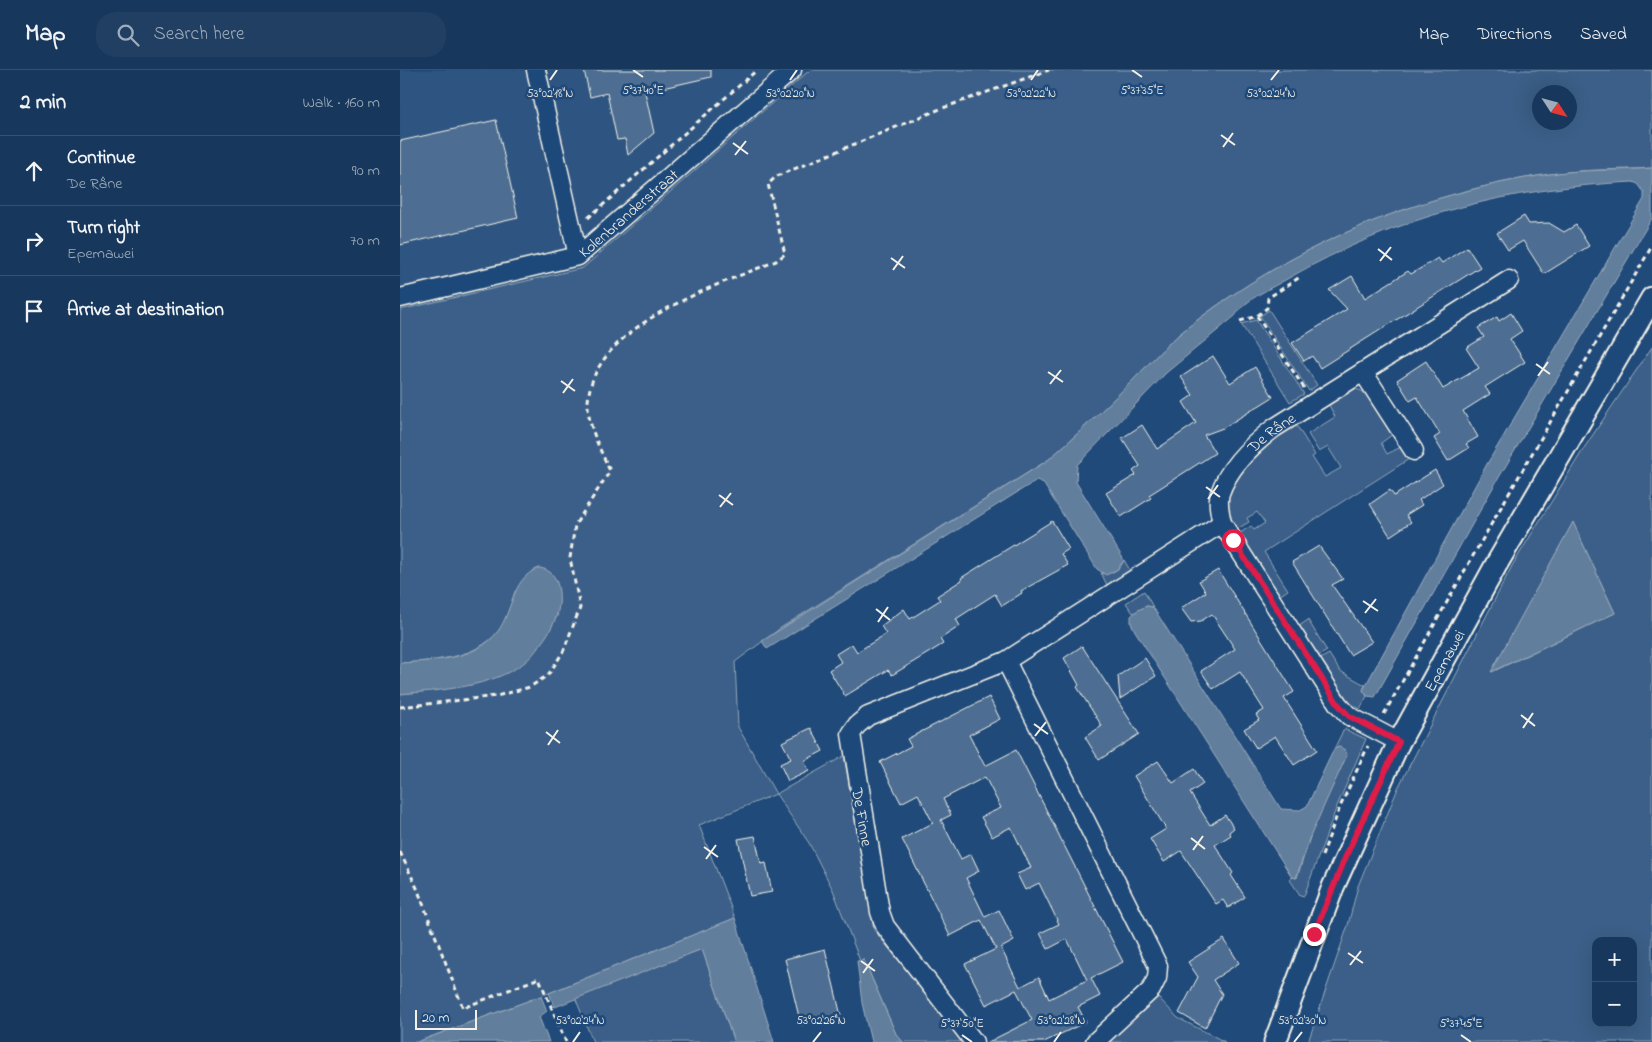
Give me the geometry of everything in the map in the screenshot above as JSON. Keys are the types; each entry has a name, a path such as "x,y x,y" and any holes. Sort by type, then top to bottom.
{"street":[{"path":"536,70 578,256"},
{"name":"Kolenbranderstraat","path":"400,298 578,256 792,70"},
{"name":"De Râne","path":"1399,742 1349,716 1338,704 1222,523 1219,507 1220,494 1227,478 1240,460 1256,442 1274,428 1509,280"},
{"name":"Epemawei","path":"1275,1042 1330,895 1399,742 1496,565 1652,298"},
{"path":"1363,372 1414,451"},
{"name":"De Finne","path":"974,1042 885,926 880,912 851,734 857,725 868,716 1006,661 1222,523"},
{"path":"1006,661 1158,966 1158,978 1152,990 1095,1042"}],"path":[{"path":"573,232 757,70"},
{"path":"400,706 497,696 530,687 548,675 563,652 580,608 570,558 576,525 610,471 597,440 588,404 592,377 609,351 650,319 688,298 776,261 785,254 768,184 777,176 940,109 1049,70"},
{"path":"1240,322 1257,316 1267,308 1268,298 1300,277"},
{"path":"1257,316 1314,403"},
{"path":"400,852 417,888 463,1008 539,978 566,1042"}],"shaded area":[{"path":"400,70 825,70 400,421"},
{"path":"810,70 1652,70 1652,168 1563,172 1500,183 1450,195 1402,210 1309,250 1265,274 1182,332 1091,421 1048,460 782,627 735,662 738,727 776,794 699,825 735,918 549,993 417,1042 400,1042 400,694 472,684 493,678 512,669 529,656 544,638 558,614 515,591 507,616 501,627 484,644 449,658 400,663 400,310 583,268"},
{"path":"1652,168 1652,218 1491,491 1375,697 1367,696 1363,690 1487,464 1644,199 1644,192 1638,184 1633,182 1586,185 1541,191 1454,209 1411,222 1370,238 1328,257 1251,299 1235,316 1166,373 1077,465 1076,482 1124,560 1118,569 1106,575 1097,569 1043,483 1037,480 767,649 762,641 1048,460 1091,421 1182,332 1265,274 1309,250 1402,210 1450,195 1500,183 1563,172"},
{"path":"1269,310 1317,385 1309,391 1260,316"},
{"path":"1256,320 1304,394 1290,402 1241,324"},
{"path":"1652,347 1652,1042 1308,1042 1348,925 1358,886 1398,788 1512,566 1586,445","holes":["1573,523 1615,613 1492,672"]},
{"path":"1352,389 1359,390 1371,399 1393,434 1381,443 1387,454 1401,447 1409,459 1264,552 1288,590 1279,596 1240,533 1251,526 1254,530 1265,523 1257,512 1247,518 1249,522 1237,529 1227,512 1226,499 1238,474 1273,439 1295,423 1315,455 1312,457 1325,477 1341,468 1328,447 1319,452 1308,434 1335,417 1328,403"},
{"path":"1573,522 1615,613 1491,672"},
{"path":"1124,560 1131,572 1108,587 1101,573 1108,574 1115,571"},
{"path":"539,568 547,570 556,579 559,605 552,627 528,660 512,671 481,682 449,689 400,694 400,663 450,658 462,655 485,644 500,628 522,580 529,573"},
{"path":"1144,591 1153,607 1147,606 1133,613 1126,603"},
{"path":"1147,606 1153,607 1281,809 1300,810 1307,806 1334,749 1339,747 1345,750 1347,755 1309,839 1296,878 1292,877 1135,631 1131,623 1131,616"},
{"path":"1308,620 1327,651 1318,656 1299,626"},
{"path":"1329,654 1340,671 1365,685 1363,690 1367,696 1360,709 1348,702 1320,659"},
{"path":"1344,729 1366,739 1337,806 1304,896 1300,895 1290,880 1292,877 1297,878 1339,747 1334,749"},
{"path":"844,756 874,930 965,1042 903,1042 896,1034 864,960 860,961 833,890 809,843 776,794"},
{"path":"735,918 774,1042 734,1042 702,949 555,1007 549,993"},
{"path":"702,949 734,1042 593,1042 575,997"},
{"path":"864,960 896,1034 903,1042 871,1042 862,1003 857,961"},
{"path":"541,996 547,1011 539,1017 549,1042 417,1042"},
{"path":"1157,996 1178,1018 1225,1042 1107,1042"}],"building":[{"path":"584,70 711,70 711,77 645,92 654,133 628,155 625,139 617,140 607,93 590,97"},
{"path":"496,120 518,218 400,245 400,141"},
{"path":"1524,216 1529,224 1549,223 1564,232 1576,225 1589,246 1544,274 1523,241 1508,250 1497,233"},
{"path":"1467,247 1480,267 1320,368 1312,356 1304,361 1292,343 1347,309 1329,290 1352,276 1365,298 1408,271 1411,274 1438,258 1442,263"},
{"path":"1511,313 1522,331 1510,339 1525,362 1485,387 1490,394 1463,411 1478,437 1466,444 1469,448 1448,461 1434,438 1440,434 1417,397 1410,401 1397,380 1426,361 1443,389 1479,368 1466,348 1484,337 1478,328 1497,317 1499,321"},
{"path":"1213,356 1230,383 1255,367 1273,397 1223,428 1204,435 1215,453 1149,495 1151,498 1121,517 1106,493 1136,475 1133,471 1140,466 1122,438 1142,425 1157,449 1196,423 1183,402 1193,395 1181,377"},
{"path":"1435,470 1443,484 1419,500 1422,505 1406,515 1411,522 1390,536 1370,504 1390,490 1394,496"},
{"path":"1052,521 1069,549 1061,554 1068,565 1021,591 1022,593 1002,606 995,594 956,619 960,626 940,639 943,644 892,675 888,670 845,696 829,670 841,662 836,654 852,644 857,652 886,634 881,626 904,609 910,619 940,600 937,596 962,580 961,578"},
{"path":"1319,546 1343,579 1332,585 1372,642 1350,655 1292,562"},
{"path":"1218,570 1294,692 1284,698 1317,750 1294,765 1275,736 1256,748 1244,729 1259,720 1256,715 1264,710 1240,672 1213,689 1201,671 1235,649 1212,614 1201,621 1191,622 1181,608 1206,592 1199,581"},
{"path":"1082,646 1139,734 1099,760 1085,737 1102,726 1077,687 1079,685 1064,658"},
{"path":"1145,658 1156,676 1120,699 1118,676"},
{"path":"989,697 1000,719 969,735 985,766 1016,750 1123,962 1091,978 1100,996 1078,1007 1086,1022 1044,1042 988,1042 1032,1020 1016,990 986,1005 965,964 996,949 981,920 950,936 902,839 933,823 918,794 901,803 880,762 911,746 907,739","holes":["985,777 1001,808 981,817 992,837 1011,827 1031,868 1017,874 1025,890 1039,883 1059,924 1040,933 1048,949 1067,939 1087,980 1049,999 1039,977 1020,987 1001,948 1014,941 999,910 985,917 966,878 979,871 971,854 961,859 941,820 951,815 943,799"]},
{"path":"811,728 823,751 804,761 809,771 788,781 780,764 791,759 782,742"},
{"path":"1158,761 1173,783 1194,769 1203,784 1190,793 1210,825 1225,815 1234,828 1229,832 1231,835 1215,845 1233,873 1231,875 1245,897 1228,908 1223,900 1216,904 1181,851 1164,862 1150,839 1166,829 1134,776"},
{"path":"755,836 761,864 766,863 772,892 750,896 738,839"},
{"path":"1224,939 1239,963 1213,980 1222,994 1205,1028 1179,1013 1198,977 1188,962"},
{"path":"825,949 841,1016 801,1025 785,959"}],"route":[{"path":"1233,540 1338,704 1349,716 1399,742 1349,849 1314,934"}]}
